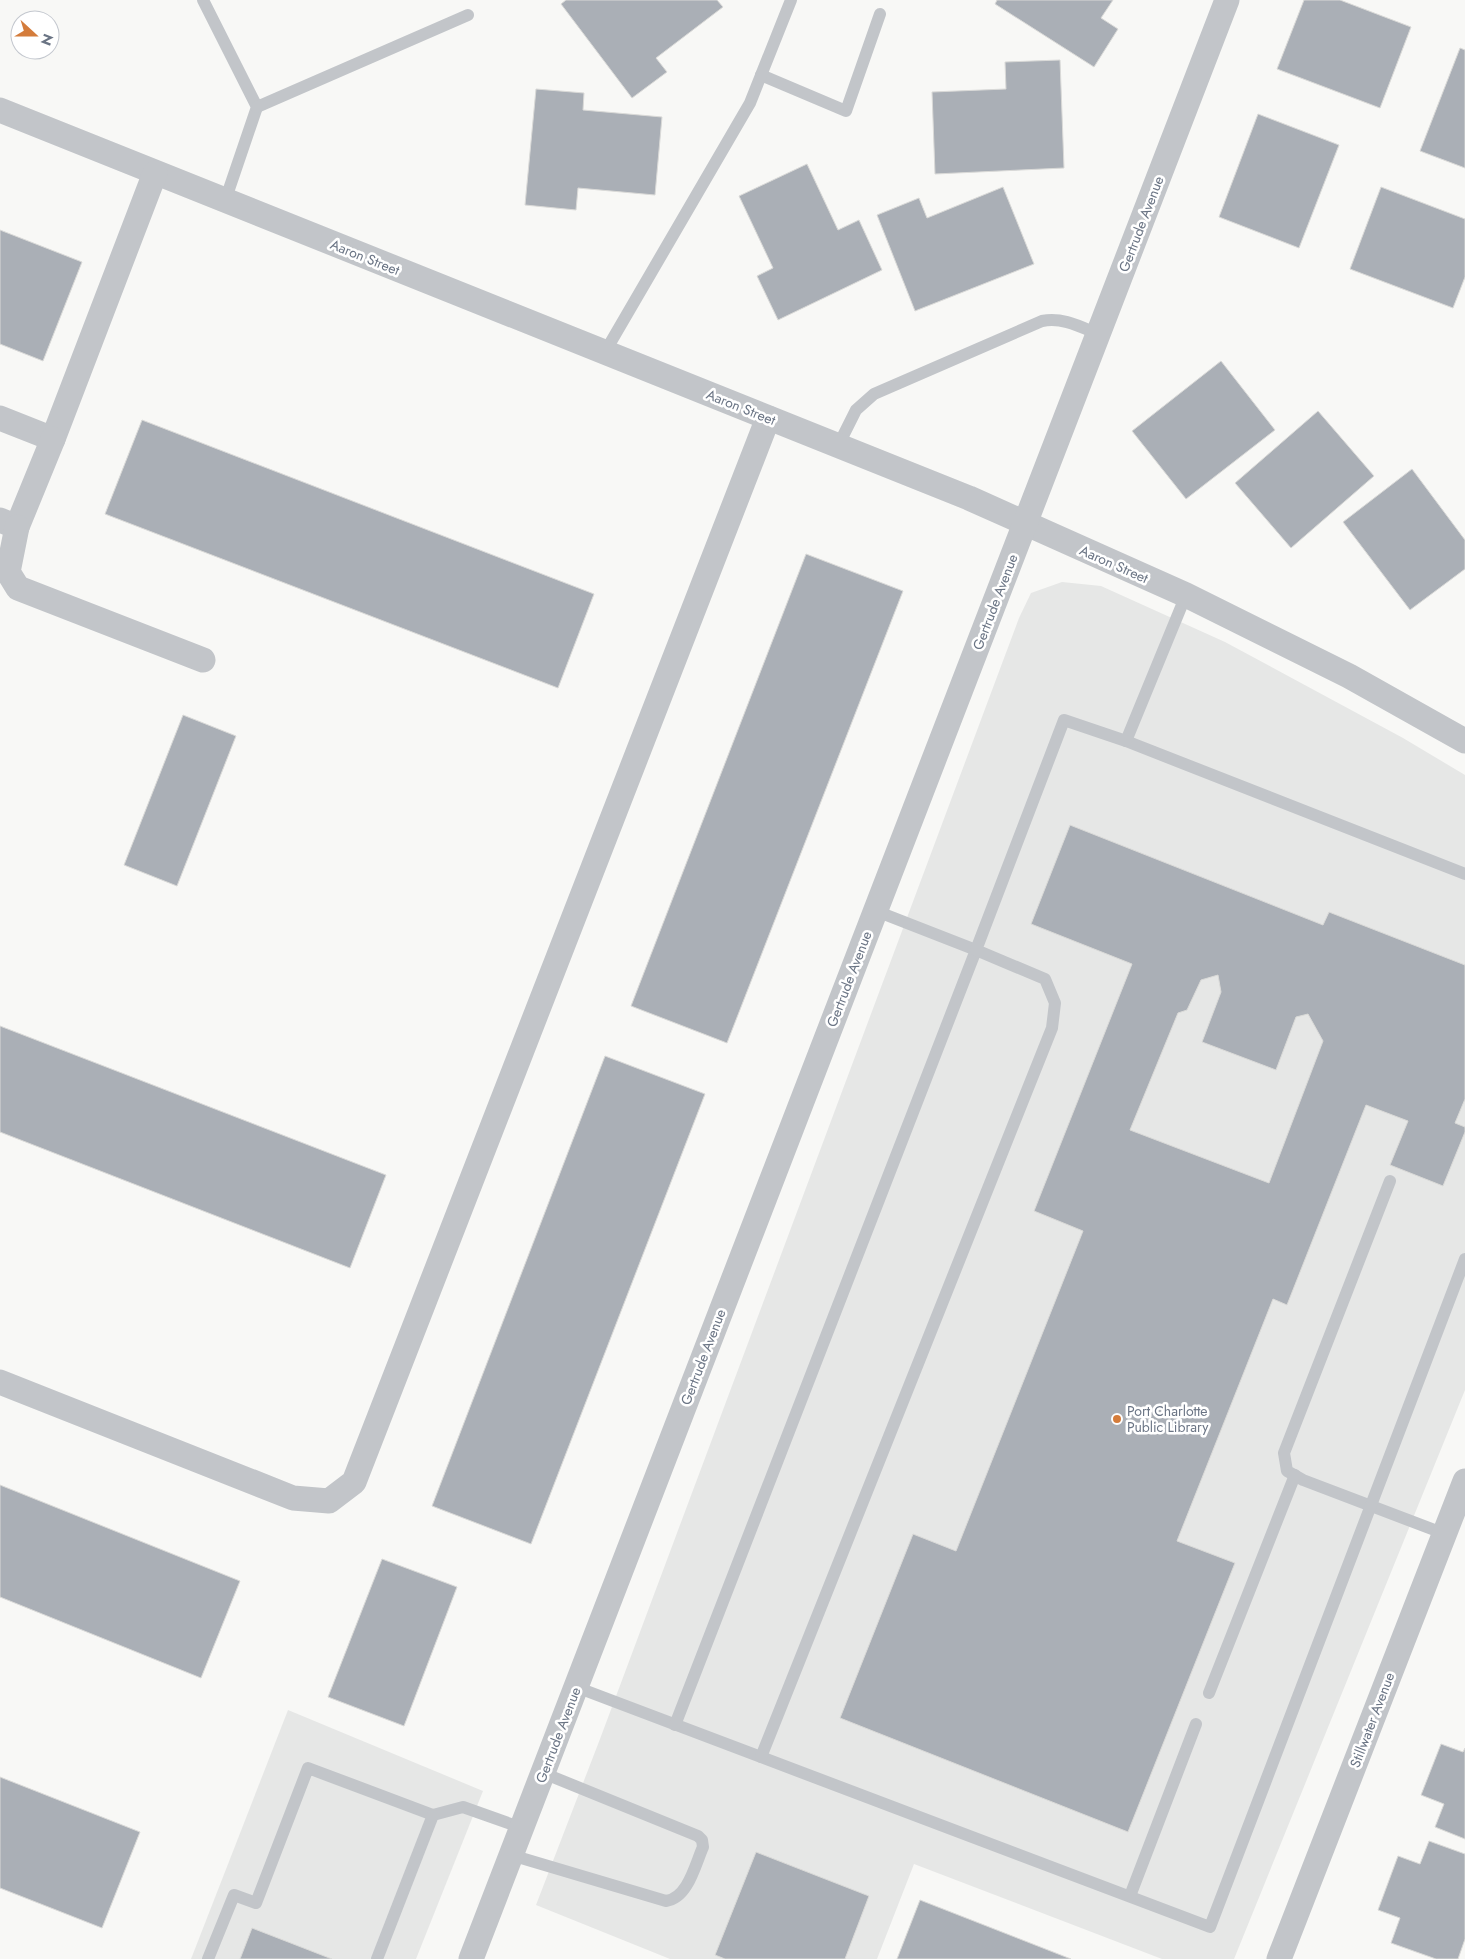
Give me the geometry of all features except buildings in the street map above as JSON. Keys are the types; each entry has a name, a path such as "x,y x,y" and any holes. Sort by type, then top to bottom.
{"street":[{"name":"Gertrude Avenue","path":"471,1959 1227,0"},
{"name":"Aaron Street","path":"0,110 1025,522 1186,595 1349,676 1465,741"},
{"path":"155,173 53,439 8,523 8,572 18,588 203,660"},
{"path":"0,418 53,439"},
{"path":"0,1382 293,1498 329,1501 354,1482 768,418"},
{"name":"Stillwater Avenue","path":"1279,1959 1465,1481"}],"lane":[{"path":"203,0 257,107 225,201"},
{"path":"605,352 750,103 791,0"},
{"path":"761,75 846,111 880,14"},
{"path":"257,107 468,15"},
{"path":"838,446 856,410 874,394 1024,328 1053,319 1098,334"},
{"path":"1126,741 1186,595"},
{"path":"675,1725 1064,720 1126,741 1465,874"},
{"path":"761,1757 1052,1028 1055,1003 1045,980 976,950 876,911"},
{"path":"1390,1181 1284,1453 1287,1471 1445,1534"},
{"path":"576,1687 1210,1926 1465,1259"},
{"path":"1209,1693 1295,1475"},
{"path":"1130,1896 1196,1724"},
{"path":"208,1959 234,1894 256,1903 308,1768 433,1815 463,1808 522,1828"},
{"path":"511,1855 666,1901 673,1900 685,1888 703,1847 702,1840 698,1836 543,1774"},
{"path":"377,1959 433,1815"}],"shaded area":[{"path":"1062,582 1101,586 1225,642 1403,738 1465,775 1465,1390 1234,1959 1162,1959 914,1864 877,1959 670,1959 536,1905 600,1739 1019,618 1031,593"},
{"path":"288,1710 483,1791 416,1959 191,1959"}],"place":[{"name":"Port Charlotte Public Library","path":"1117,1419"}]}
